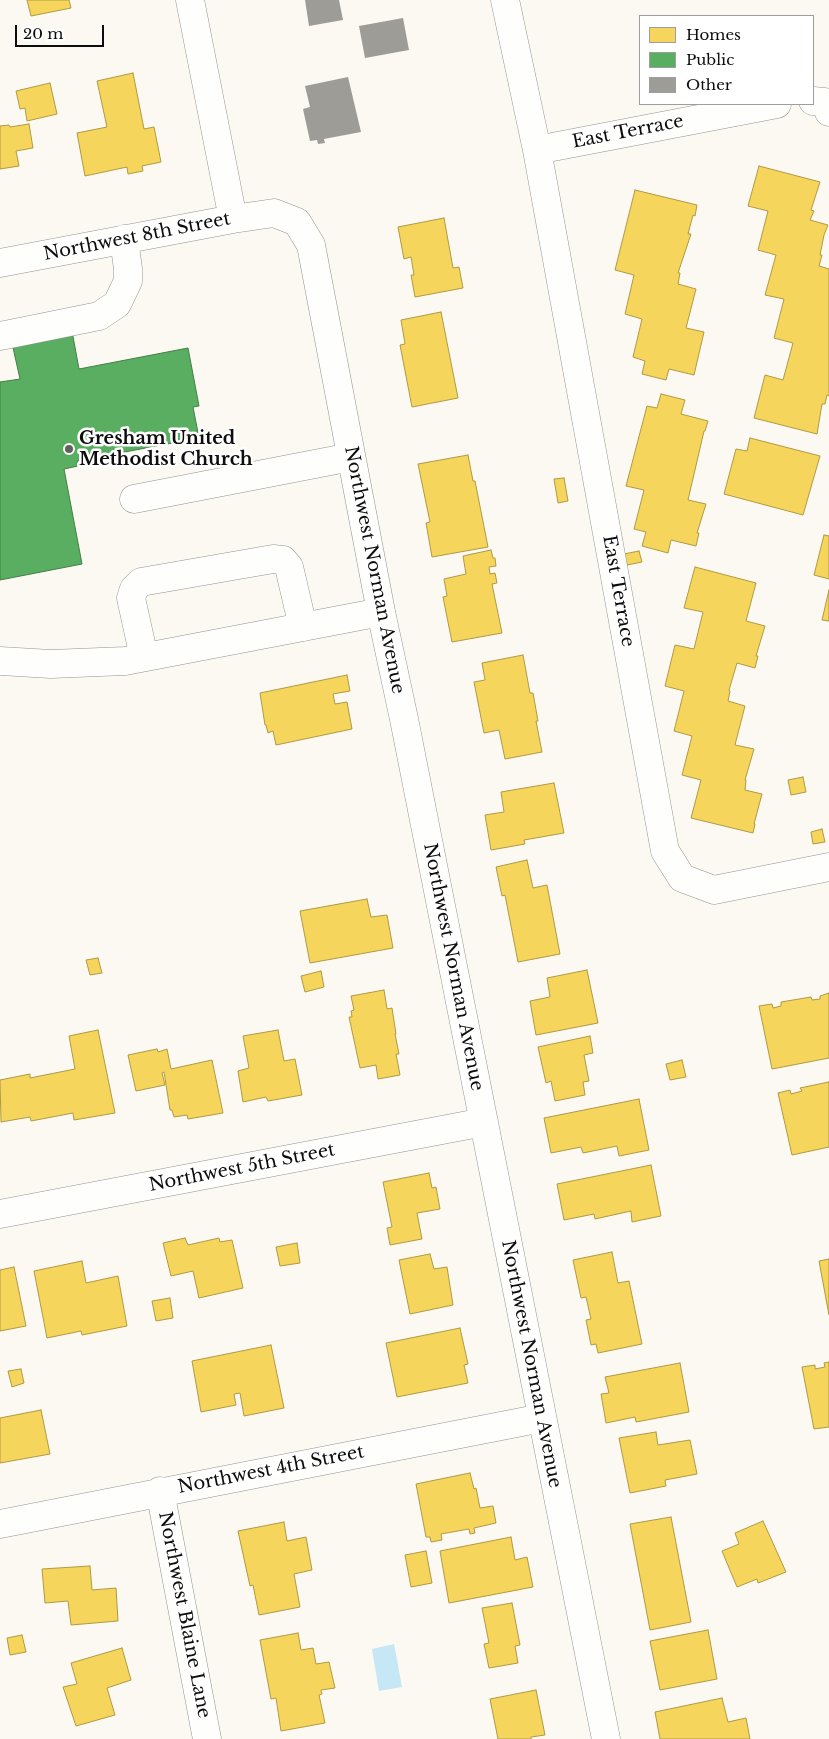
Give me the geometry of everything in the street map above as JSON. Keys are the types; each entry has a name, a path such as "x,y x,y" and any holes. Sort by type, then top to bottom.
{"street":[{"path":"190,0 233,219"},
{"name":"East Terrace","path":"505,0 537,150 665,851 682,878 714,890 829,867"},
{"path":"814,101 824,102 829,112"},
{"name":"East Terrace","path":"537,150 772,105"},
{"name":"Northwest 8th Street","path":"0,263 274,213"},
{"name":"Northwest Norman Avenue","path":"274,213 297,222 311,245 381,612 404,719 606,1739"},
{"path":"0,336 99,316 118,304 128,281 124,239"},
{"path":"134,499 351,457"},
{"path":"144,657 131,598 134,589 141,582 273,559 283,560 289,567 303,627"},
{"path":"0,662 51,664 125,661 381,612"},
{"name":"Northwest 5th Street","path":"0,1214 484,1122"},
{"name":"Northwest 4th Street","path":"0,1524 542,1418"},
{"name":"Northwest Blaine Lane","path":"160,1492 207,1739"}],"water":[{"path":"394,1644 402,1687 379,1691 372,1649"}],"building: Homes":[{"path":"27,0 69,0 71,8 31,16"},
{"path":"133,73 144,129 154,127 161,162 142,166 143,171 128,174 127,167 85,176 77,133 107,127 97,81"},
{"path":"50,83 57,114 27,121 25,108 20,109 16,91"},
{"path":"29,124 33,148 16,151 19,166 0,169 0,126 9,125 10,127"},
{"path":"759,166 820,182 811,210 814,211 810,220 828,225 824,235 819,266 829,269 829,396 827,395 825,404 822,404 817,434 754,418 765,375 783,380 793,343 774,338 784,299 765,295 776,255 758,250 768,211 748,206"},
{"path":"635,190 697,205 688,234 691,234 678,273 680,273 678,284 696,289 686,328 704,332 694,375 669,369 666,380 642,374 645,361 633,357 642,319 625,314 634,275 615,270"},
{"path":"444,218 453,268 459,267 463,288 415,297 411,275 414,275 411,257 404,259 398,227"},
{"path":"441,312 458,398 412,407 400,345 405,344 401,320"},
{"path":"661,394 685,400 681,414 708,421 688,500 706,504 697,533 699,533 696,546 671,540 668,553 642,546 646,532 634,529 644,490 626,486 647,406 657,408"},
{"path":"750,438 820,456 803,515 724,494 736,449 747,451"},
{"path":"468,455 488,547 432,557 426,523 430,522 418,464"},
{"path":"564,478 568,501 558,503 554,479"},
{"path":"824,535 829,536 829,579 814,575"},
{"path":"491,550 496,566 489,567 490,574 495,573 497,583 492,584 502,633 452,642 443,597 447,596 444,579 466,574 463,556"},
{"path":"639,551 642,562 627,565 624,554"},
{"path":"695,567 756,583 746,621 765,626 756,656 758,656 755,668 737,663 729,690 728,701 745,706 735,745 754,749 745,780 745,790 762,794 753,833 691,818 701,780 682,775 692,736 674,731 684,691 665,686 675,645 694,649 703,612 684,608"},
{"path":"829,590 829,621 822,620"},
{"path":"523,655 530,693 533,693 542,752 505,759 499,730 484,733 474,682 485,680 482,663"},
{"path":"347,675 350,691 333,694 335,704 347,702 352,729 276,745 273,731 268,733 265,725 260,693"},
{"path":"803,777 806,792 791,795 788,780"},
{"path":"554,783 564,833 524,840 525,844 491,850 485,815 504,812 501,792"},
{"path":"822,829 825,842 813,844 811,832"},
{"path":"527,860 533,888 547,885 560,954 518,962 505,895 502,896 496,867"},
{"path":"367,899 371,917 387,915 393,948 310,963 300,911"},
{"path":"98,958 102,973 90,975 86,960"},
{"path":"587,970 598,1023 536,1035 530,1001 550,997 547,978"},
{"path":"321,971 324,987 305,992 301,976"},
{"path":"384,990 387,1009 392,1008 400,1075 378,1079 376,1065 360,1068 349,1017 352,1017 351,1011 354,1010 351,996"},
{"path":"829,993 829,1058 772,1069 759,1006 772,1004 773,1008 781,1006 781,1002 811,997 812,1000 820,999 820,996"},
{"path":"98,1030 115,1113 74,1120 73,1113 31,1121 30,1117 1,1122 0,1080 30,1074 30,1078 75,1069 69,1036"},
{"path":"278,1030 284,1061 295,1059 302,1095 268,1101 266,1097 243,1102 238,1071 249,1068 243,1036"},
{"path":"590,1036 593,1053 584,1055 589,1081 583,1082 585,1095 555,1101 551,1081 546,1083 538,1047"},
{"path":"157,1049 158,1052 167,1049 171,1069 212,1060 223,1113 188,1119 187,1115 174,1117 172,1110 170,1110 164,1072 162,1073 165,1085 136,1091 128,1055"},
{"path":"682,1060 686,1077 670,1080 666,1064"},
{"path":"829,1082 829,1147 792,1155 778,1093 790,1090 791,1094 802,1091 800,1088"},
{"path":"639,1099 649,1150 619,1156 617,1146 583,1153 581,1147 551,1153 544,1118"},
{"path":"651,1165 661,1216 632,1222 631,1211 595,1219 594,1214 564,1220 557,1184"},
{"path":"429,1173 432,1188 436,1187 440,1209 417,1213 422,1239 390,1245 387,1228 392,1227 383,1182"},
{"path":"185,1238 188,1245 219,1238 220,1242 232,1240 243,1288 199,1298 193,1271 171,1276 163,1243"},
{"path":"297,1243 300,1263 280,1266 276,1247"},
{"path":"612,1252 618,1283 629,1281 642,1344 598,1353 596,1344 591,1345 586,1320 591,1319 586,1297 581,1298 573,1260"},
{"path":"430,1254 434,1269 447,1267 453,1305 410,1314 399,1260"},
{"path":"829,1259 829,1315 819,1261"},
{"path":"82,1261 86,1283 118,1276 127,1326 82,1335 81,1331 47,1338 34,1271"},
{"path":"14,1267 26,1326 0,1331 0,1270"},
{"path":"170,1298 173,1318 156,1321 152,1301"},
{"path":"460,1328 468,1364 464,1365 468,1383 397,1397 386,1343"},
{"path":"271,1345 284,1408 244,1416 240,1393 234,1394 236,1405 201,1412 192,1361"},
{"path":"829,1362 829,1427 814,1429 802,1367 815,1365 815,1369 825,1367 824,1363"},
{"path":"680,1363 689,1412 636,1422 635,1417 606,1423 601,1394 609,1393 605,1377"},
{"path":"21,1369 24,1383 12,1387 8,1371"},
{"path":"41,1410 50,1454 0,1463 0,1418"},
{"path":"656,1432 658,1445 690,1440 697,1474 665,1480 666,1486 630,1493 619,1438"},
{"path":"470,1473 474,1489 476,1488 480,1508 493,1506 496,1523 474,1528 475,1533 470,1534 469,1529 441,1534 442,1540 431,1542 430,1537 426,1537 416,1484"},
{"path":"671,1517 691,1622 650,1630 630,1524"},
{"path":"763,1521 786,1572 758,1583 757,1579 737,1587 722,1551 739,1544 735,1533"},
{"path":"284,1522 287,1541 306,1537 312,1570 294,1574 300,1607 259,1615 253,1585 250,1586 238,1531"},
{"path":"511,1537 515,1560 527,1557 533,1587 449,1603 440,1551"},
{"path":"426,1551 432,1583 411,1587 405,1555"},
{"path":"90,1566 92,1590 116,1588 118,1621 71,1625 68,1601 45,1603 42,1569"},
{"path":"512,1603 520,1645 515,1646 518,1663 489,1668 484,1644 489,1643 482,1608"},
{"path":"708,1630 717,1679 660,1690 650,1641"},
{"path":"298,1633 301,1650 313,1648 316,1664 329,1662 335,1688 321,1690 322,1694 319,1695 325,1723 281,1731 276,1698 271,1699 260,1640"},
{"path":"22,1635 26,1652 10,1655 7,1638"},
{"path":"122,1648 131,1680 107,1688 115,1715 76,1726 63,1687 77,1684 71,1663"},
{"path":"536,1690 545,1735 531,1737 531,1739 498,1739 490,1699"},
{"path":"722,1698 728,1722 746,1718 750,1739 660,1739 655,1712"}],"building: Public":[{"name":"Gresham United Methodist Church","path":"72,331 79,369 188,348 199,406 193,407 199,438 77,461 78,466 64,469 82,564 0,580 0,382 20,379 12,343"}],"building: Other":[{"path":"305,0 339,0 343,20 309,26"},
{"path":"403,18 409,50 365,58 359,26"},
{"path":"348,77 361,132 324,139 325,143 318,144 317,140 310,141 303,109 310,107 305,86"}],"place":[{"name":"Gresham United Methodist Church","path":"69,449"}]}
